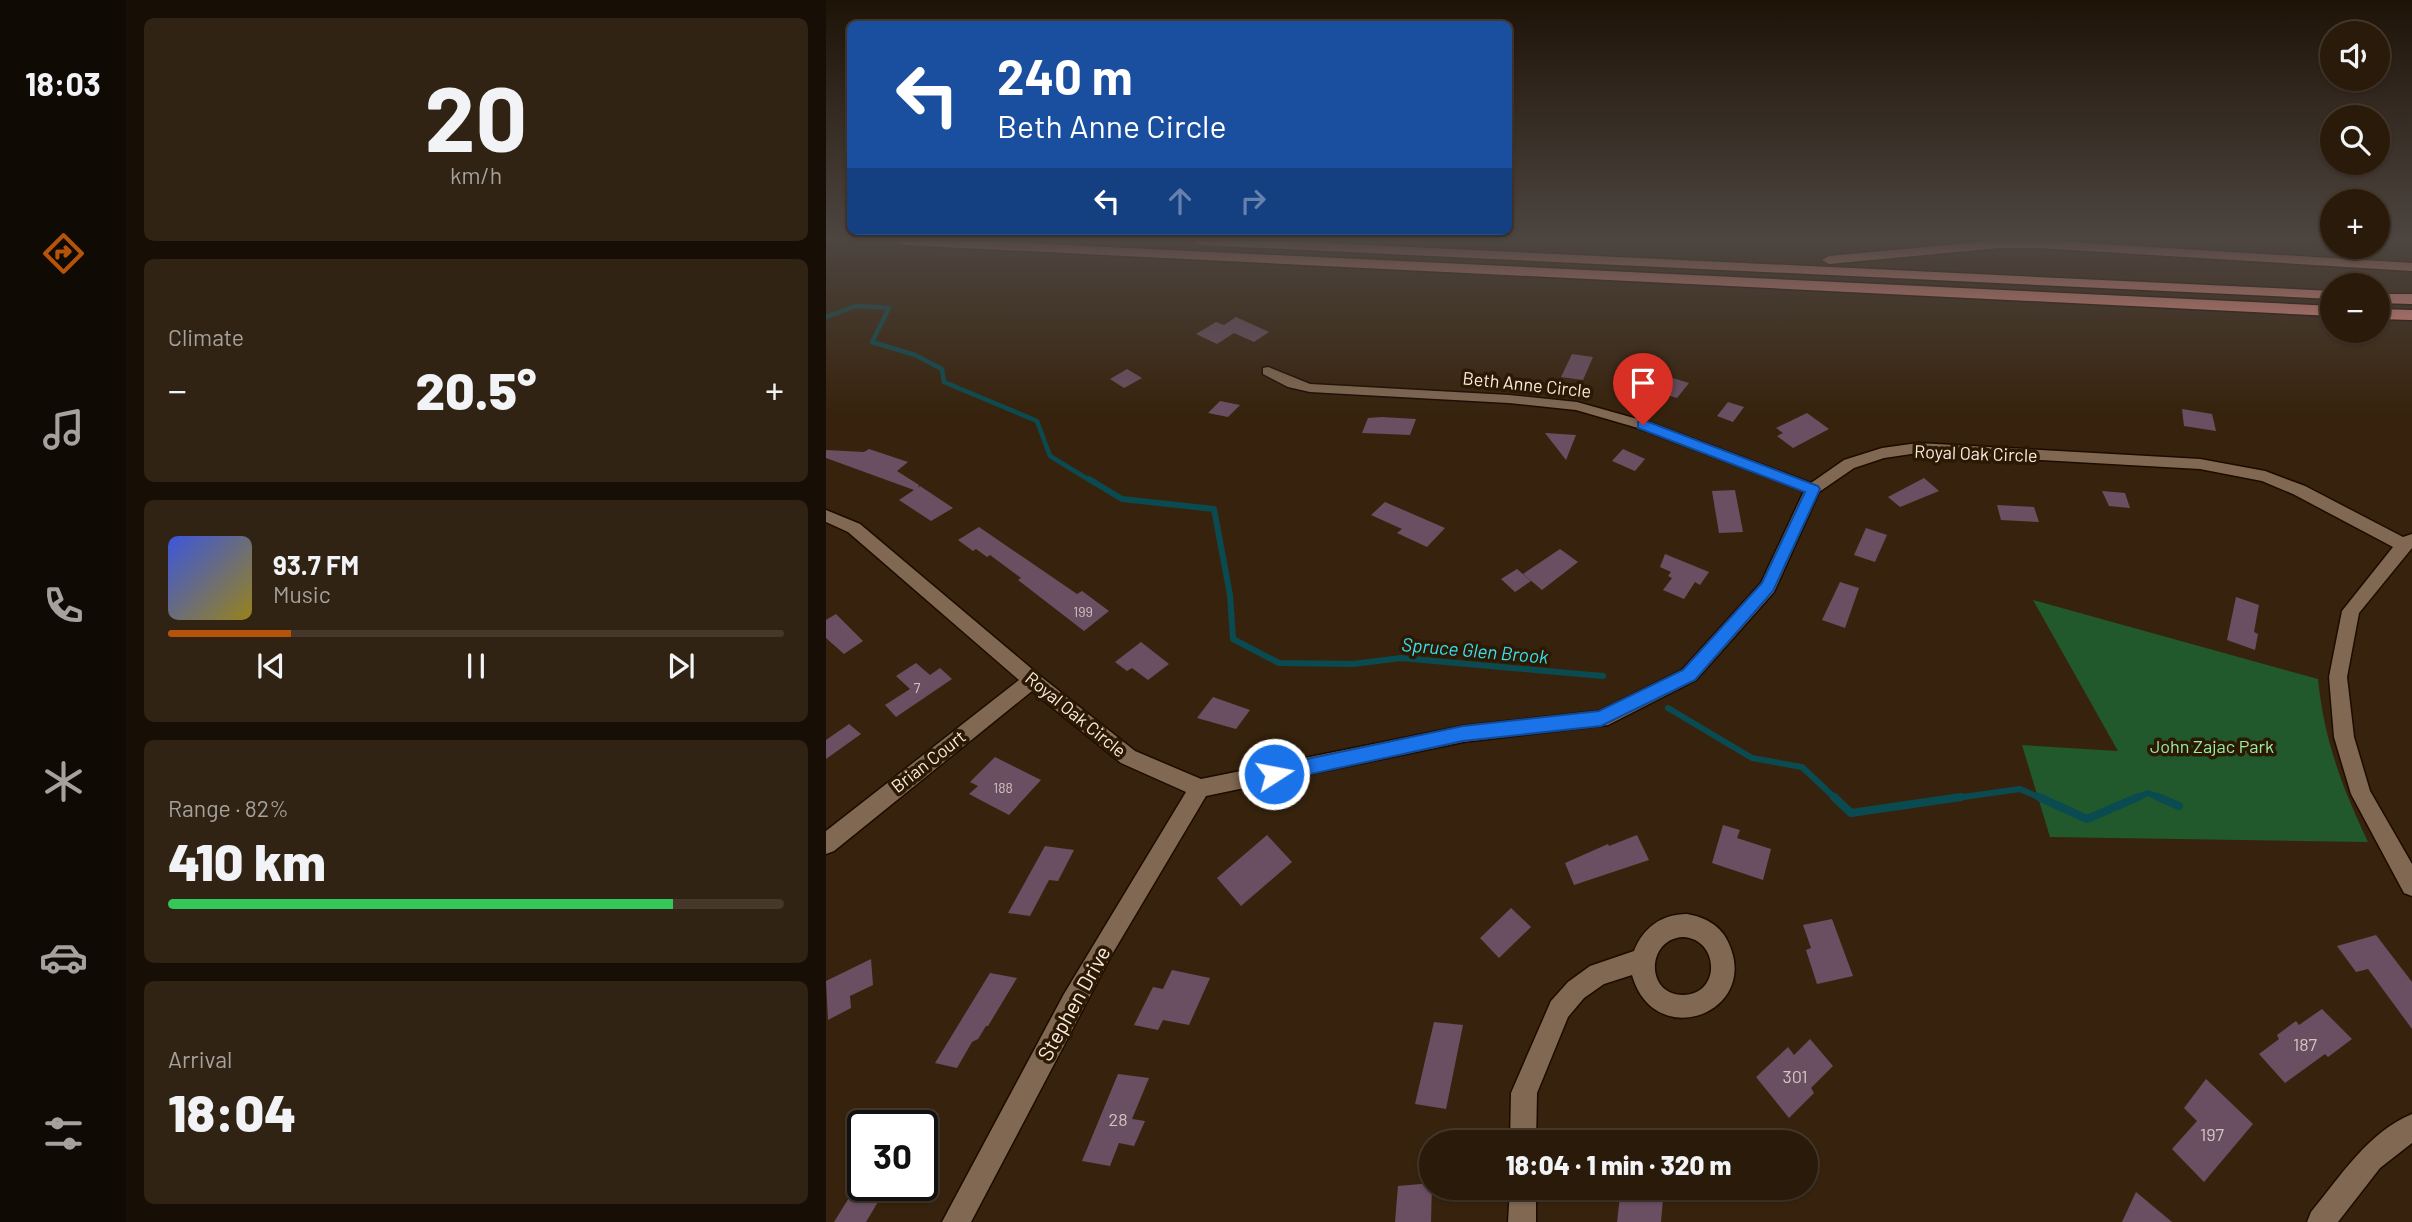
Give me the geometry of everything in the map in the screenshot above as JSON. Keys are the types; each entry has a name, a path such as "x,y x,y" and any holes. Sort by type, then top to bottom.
{"highway":[{"path":"2068,298 2320,310"},
{"path":"2390,298 2412,299"},
{"path":"2390,314 2412,315"}],"street":[{"name":"Beth Anne Circle","path":"1268,371 1293,384 1310,388 1509,399 1577,406 1643,425 1813,489"},
{"name":"Royal Oak Circle","path":"1813,489 1849,464 1882,453 1918,448 2200,464 2265,476 2408,543"},
{"path":"1200,788 1463,734 1601,719 1689,675 1768,587 1813,489"},
{"name":"Royal Oak Circle","path":"826,516 855,528 1032,680 1128,757 1200,788"},
{"path":"2408,543 2351,611 2338,677 2344,737 2361,794 2412,885"},
{"name":"Brian Court","path":"826,844 1032,680"},
{"name":"Stephen Drive","path":"956,1222 1013,1111 1138,885 1200,788"},
{"path":"1523,1130 1524,1093 1559,1009 1576,990 1598,974 1643,960"},
{"path":"2321,1222 2371,1159 2412,1127"},
{"path":"1522,1222 1523,1200"}],"green space":[{"name":"John Zajac Park","path":"2033,600 2318,679 2325,722 2336,763 2368,842 2050,837 2022,745 2118,751"}],"building":[{"path":"1236,317 1269,332 1254,342 1234,333 1217,344 1196,334 1216,322 1224,325"},
{"path":"1572,354 1593,357 1583,380 1561,377"},
{"path":"1127,369 1142,378 1124,388 1110,379"},
{"path":"1666,376 1689,383 1677,398 1654,391"},
{"path":"1220,401 1240,405 1228,417 1208,413"},
{"path":"1728,402 1744,407 1733,422 1717,416"},
{"path":"2182,409 2212,414 2216,431 2184,426"},
{"path":"1807,413 1829,429 1793,448 1777,436 1783,433 1776,428"},
{"path":"1368,418 1416,419 1410,435 1362,433"},
{"path":"1545,433 1576,435 1566,460"},
{"path":"869,449 908,462 897,471 919,485 918,488 920,486 953,508 931,521 899,500 914,490 826,458 826,450 864,452"},
{"path":"1623,449 1645,459 1635,471 1612,461"},
{"path":"1924,478 1939,491 1900,507 1888,497"},
{"path":"1735,490 1743,532 1719,533 1712,491"},
{"path":"2102,491 2125,493 2130,508 2109,506"},
{"path":"1385,502 1445,528 1427,547 1397,533 1402,529 1371,515"},
{"path":"1997,505 2034,507 2039,522 2001,520"},
{"path":"979,527 1077,594 1082,591 1109,611 1084,631 990,555 987,557 976,549 973,551 958,540"},
{"path":"1866,528 1887,535 1875,562 1854,555"},
{"path":"1560,549 1578,562 1542,590 1523,574"},
{"path":"1665,554 1709,572 1700,585 1695,582 1684,599 1663,590 1672,578 1668,576 1671,572 1660,567"},
{"path":"1517,569 1531,581 1515,592 1501,579"},
{"path":"1840,582 1859,588 1845,628 1822,620"},
{"path":"2236,597 2259,605 2254,632 2258,634 2255,650 2227,640"},
{"path":"836,614 863,641 844,654 826,638 826,620"},
{"path":"1141,642 1169,664 1148,680 1132,668 1127,671 1115,662"},
{"path":"916,663 930,675 940,668 952,679 896,717 885,705 910,689 896,676"},
{"path":"1213,697 1250,710 1236,729 1197,718"},
{"path":"849,724 861,734 826,759 826,740"},
{"path":"995,757 1041,780 1009,815 969,794 978,786 970,782"},
{"path":"1723,825 1740,830 1737,838 1771,849 1763,880 1712,863"},
{"path":"1267,835 1292,862 1241,906 1217,878"},
{"path":"1637,835 1649,860 1574,885 1565,863 1608,844 1609,846"},
{"path":"1045,846 1074,850 1058,881 1049,880 1030,916 1008,913"},
{"path":"1511,908 1531,927 1499,958 1480,938"},
{"path":"1832,919 1853,976 1817,984 1806,950 1811,948 1803,925"},
{"path":"2376,935 2412,982 2412,1029 2368,969 2356,972 2337,946"},
{"path":"871,959 873,985 850,996 851,1008 828,1020 826,981"},
{"path":"1172,970 1210,978 1189,1025 1163,1020 1158,1030 1134,1025 1153,987 1163,989"},
{"path":"990,973 1017,978 988,1026 978,1039 972,1042 957,1068 935,1063"},
{"path":"2322,1009 2352,1039 2328,1057 2325,1054 2285,1083 2259,1054 2279,1039 2277,1035 2296,1021 2299,1025"},
{"path":"1434,1022 1463,1025 1446,1109 1415,1104"},
{"path":"1810,1039 1833,1066 1811,1088 1814,1093 1789,1118 1756,1077 1788,1047 1794,1055"},
{"path":"1118,1074 1149,1078 1132,1119 1145,1121 1134,1146 1119,1143 1110,1166 1082,1161"},
{"path":"2206,1079 2253,1124 2204,1182 2172,1149 2197,1121 2184,1108"},
{"path":"1419,1184 1419,1200 1432,1200 1431,1222 1395,1222 1398,1186"},
{"path":"2136,1192 2172,1222 2122,1222"},
{"path":"1620,1200 1663,1200 1661,1222 1617,1222"},
{"path":"847,1201 878,1201 866,1222 834,1222"}],"waterway":[{"name":"Spruce Glen Brook","path":"826,317 856,306 889,308 872,342 915,355 942,369 944,382 1037,421 1050,456 1091,481"},
{"name":"Spruce Glen Brook","path":"1089,479 1122,499 1214,509 1230,595 1233,639 1279,663 1353,664 1401,658 1603,676"},
{"name":"Spruce Glen Brook","path":"1668,708 1752,758 1802,767 1836,799"},
{"name":"Spruce Glen Brook","path":"1949,799 2020,789 2043,799"},
{"name":"Spruce Glen Brook","path":"2134,799 2148,793 2158,797"},
{"name":"Spruce Glen Brook","path":"1834,797 1851,813 1961,797"},
{"name":"Spruce Glen Brook","path":"2039,797 2087,819 2138,797"},
{"name":"Spruce Glen Brook","path":"2158,797 2163,799"},
{"name":"Spruce Glen Brook","path":"2158,797 2179,806"}],"route":[{"path":"1274,774 1463,734 1601,719 1689,675 1768,587 1813,489 1643,425"}]}
